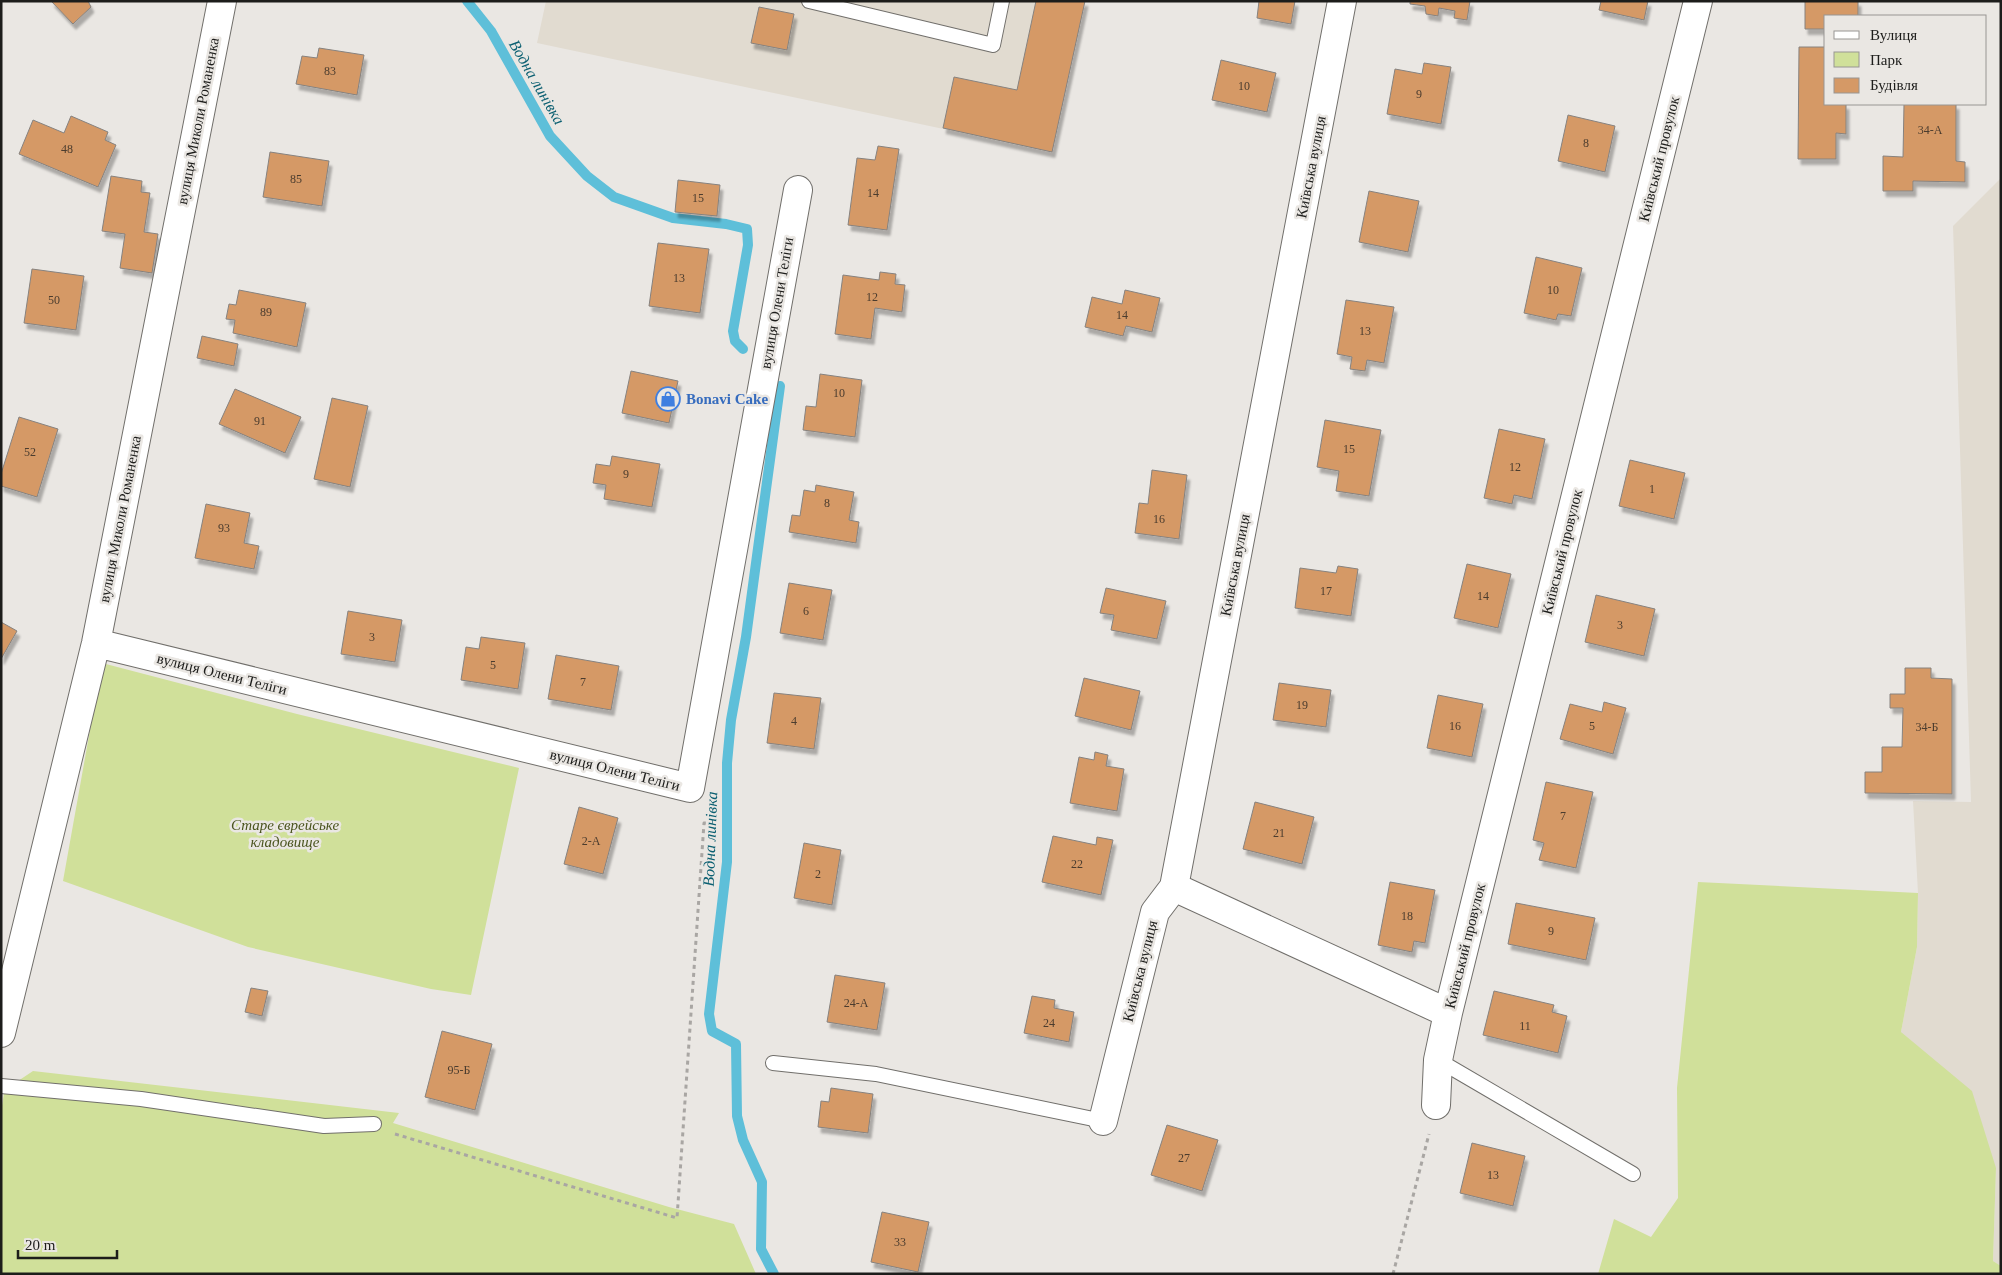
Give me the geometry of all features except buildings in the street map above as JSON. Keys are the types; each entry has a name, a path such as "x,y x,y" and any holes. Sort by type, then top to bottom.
{"street":[{"name":"вулиця Миколи Романенка","path":"1,1033 96,643 222,1"},
{"name":"Київська вулиця","path":"1104,1121 1154,912 1174,887 1342,1"},
{"name":"Київський провулок","path":"1436,1105 1438,1060 1448,1013 1698,1"},
{"name":"вулиця Олени Теліги","path":"96,643 690,788 798,190"},
{"path":"1174,887 1448,1013"}],"lane":[{"path":"809,1 993,45 1002,1"},
{"path":"1438,1060 1633,1174"},
{"path":"773,1063 876,1074 1104,1121"},
{"path":"1,1086 141,1099 324,1126 374,1124"}],"path":[{"path":"374,1124 383,1130 677,1218 704,823 712,823 715,797 690,788"},
{"path":"1393,1274 1436,1105"}],"shaded area":[{"path":"546,1 1085,1 1052,152 537,43"},
{"path":"2001,178 2001,1266 1993,1261 1996,1168 1901,1032 1917,947 1918,893 1913,801 1971,802 1953,226"}],"green space":[{"name":"Старе єврейське кладовище","path":"102,663 297,714 519,768 471,995 431,989 248,947 63,881"},
{"path":"1698,882 1918,893 1917,947 1901,1032 1972,1091 1996,1168 1993,1261 2001,1266 2001,1274 1598,1274 1614,1219 1651,1237 1678,1198 1677,1088"},
{"path":"33,1071 399,1113 393,1123 669,1207 734,1224 756,1274 1,1274 1,1112 5,1087 12,1085"}],"waterway":[{"name":"Водна линівка","path":"467,1 491,31 550,136 587,176 614,197 673,218 726,224 747,229 748,245 733,331 735,341 743,349"},
{"name":"Водна линівка","path":"774,1274 761,1249 762,1182 743,1140 737,1116 736,1044 712,1031 709,1014 727,862 727,763 731,720 746,637 780,386"}],"place":[{"name":"Bonavi Cake","path":"668,399"}]}
